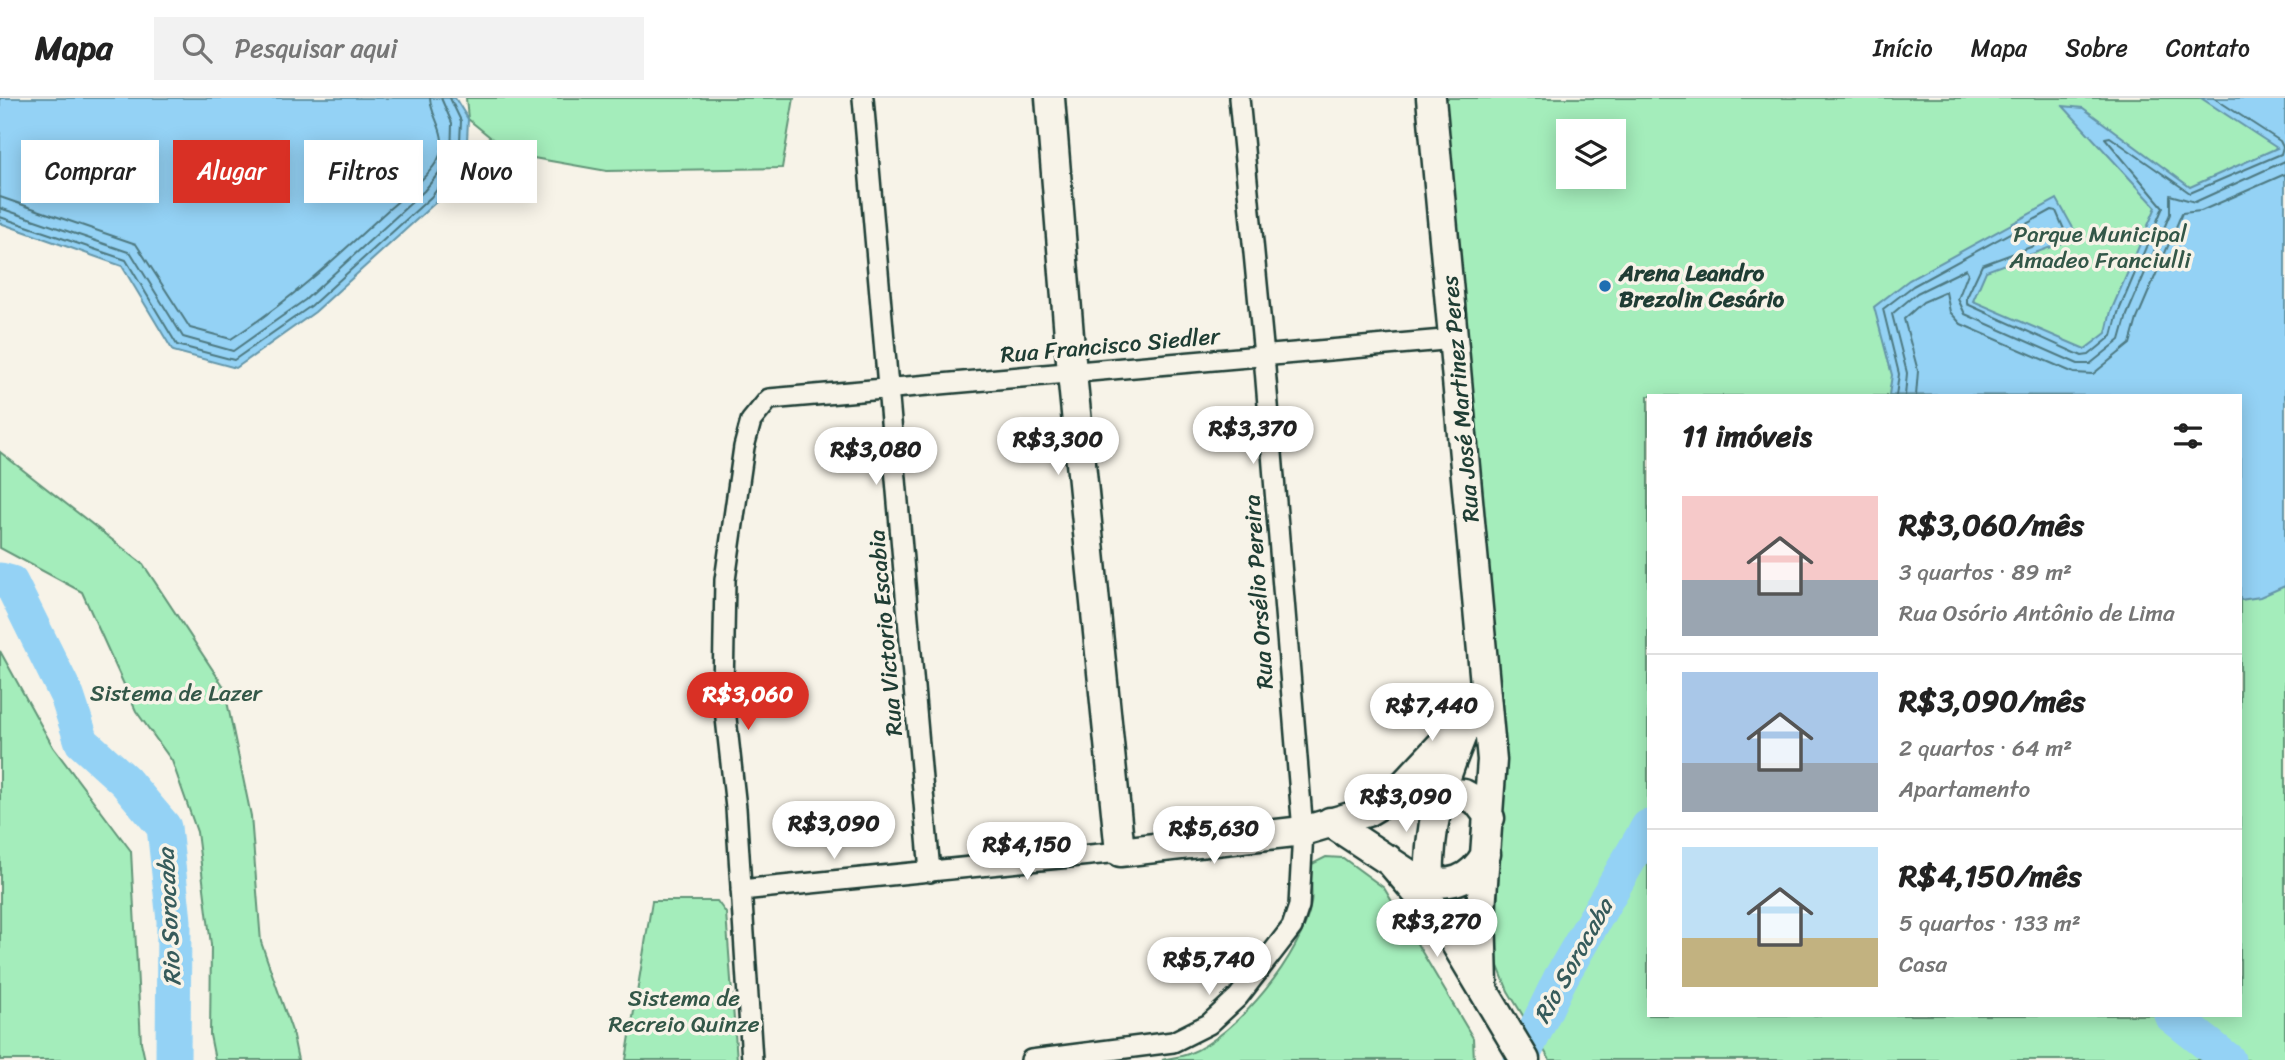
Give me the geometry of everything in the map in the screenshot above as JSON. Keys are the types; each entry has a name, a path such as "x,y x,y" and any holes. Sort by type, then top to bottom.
{"main road":[{"path":"1050,98 1072,373 1119,852 1303,831 1367,812 1409,787 1464,794 1478,801 1490,818"},
{"name":"Rua José Martinez Peres","path":"1431,98 1455,339 1478,707 1492,760 1482,909 1486,993"},
{"path":"1395,794 1478,707"},
{"name":"Rua José Martinez Peres","path":"1430,894 1428,853 1440,789 1478,707"},
{"path":"1330,822 1388,859 1430,894 1525,1060"},
{"path":"1430,894 1469,876 1486,854"}],"street":[{"name":"Rua Victorio Escabia","path":"863,98 930,872"},
{"name":"Rua Orsélio Pereira","path":"1239,98 1264,356 1303,831"},
{"name":"Rua Francisco Siedler","path":"741,890 736,808 723,691 725,580 744,447 751,421 769,399 1455,339"},
{"path":"1031,1060 1173,1042 1209,1024 1238,997 1292,927 1299,906 1303,831"},
{"path":"752,1060 741,890 1119,852"}],"green space":[{"path":"466,98 794,98 782,168 607,171 537,159 537,140 494,140 468,119"},
{"name":"Parque Municipal Amadeo Franciulli","path":"1439,98 2285,98 2285,1060 1550,1060 1508,991 1496,961 1502,752"},
{"name":"Sistema de Lazer","path":"0,452 143,564 224,687 251,816 261,942 292,1031 298,1060 215,1060 210,1035 211,945 197,832 172,761 136,711 82,592 0,548"},
{"path":"0,651 53,747 131,851 141,1042 145,1060 0,1060"},
{"path":"1326,857 1343,858 1384,888 1473,1038 1474,1060 1162,1060 1188,1054 1207,1044 1246,1012 1265,991 1295,946 1305,923 1312,898 1310,865"},
{"name":"Sistema de Recreio Quinze","path":"652,901 717,901 726,913 737,1060 626,1060"}],"water":[{"path":"0,98 455,98 468,119 467,140 437,140 436,202 315,312 236,368 173,351 122,266 0,223"},
{"path":"2201,98 2285,98 2285,586 2260,597 2242,600 2242,394 1889,394 1892,375 1874,307 1909,280 2057,199 2078,237 1986,271 1973,301 2085,349 2106,333 2111,311 2156,207 2063,106 2083,108 2190,187 2277,148"}],"waterway":[{"name":"Rio Sorocaba","path":"0,580 11,583 67,696 82,742 125,781 164,827 174,921 173,1060"},
{"name":"Rio Sorocaba","path":"1521,1060 1560,979 1647,829"},
{"name":"Rio Sorocaba","path":"2174,1017 2228,1060"}],"place":[{"name":"Arena Leandro Brezolin Cesário","path":"1605,286"}]}
